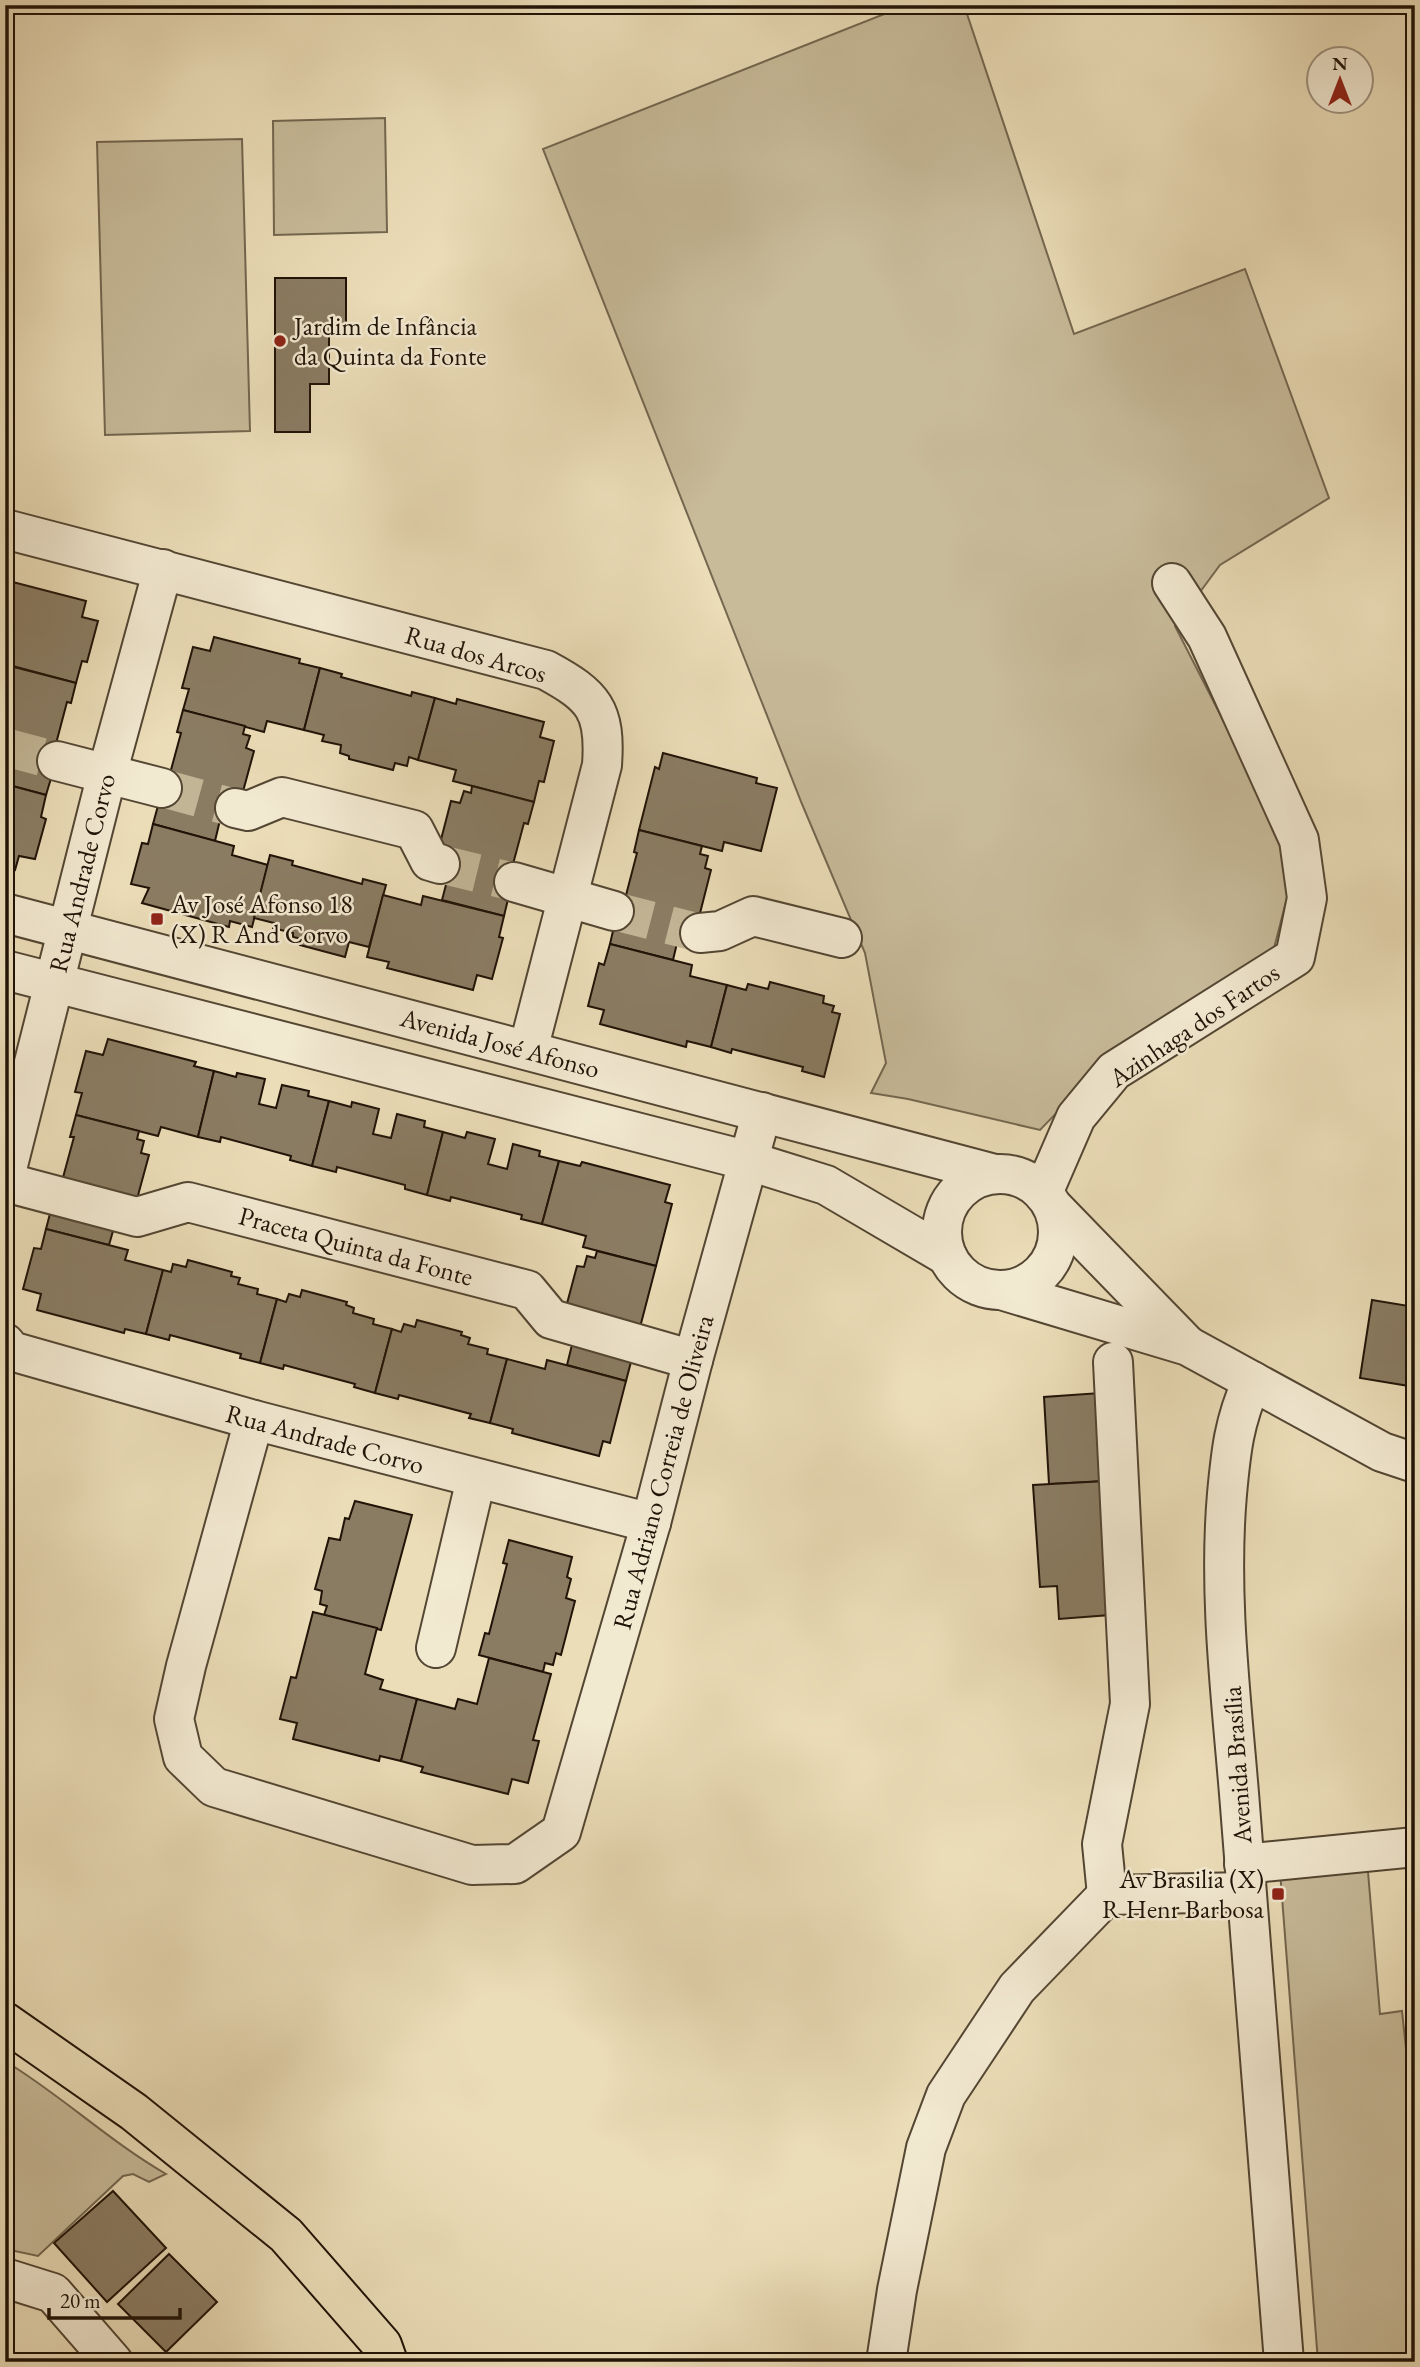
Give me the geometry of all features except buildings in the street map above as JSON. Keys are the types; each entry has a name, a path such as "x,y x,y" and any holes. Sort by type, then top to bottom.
{"main road":[{"path":"5,2022 134,2112 286,2235 382,2346 388,2362"}],"street":[{"name":"Rua dos Arcos","path":"5,529 546,670 571,683 590,699 604,735 602,765 528,1050"},
{"name":"Rua Andrade Corvo","path":"5,1177 107,774 163,569"},
{"name":"Azinhaga dos Fartos","path":"1048,1200 1076,1118 1114,1072 1295,957 1307,898 1299,841 1207,637 1172,583"},
{"path":"57,761 162,788"},
{"path":"235,808 248,810 282,797 414,830 430,861 440,864"},
{"path":"514,882 614,911"},
{"name":"Avenida José Afonso","path":"5,913 995,1174"},
{"path":"701,933 720,931 753,916 842,938"},
{"name":"Avenida José Afonso","path":"5,970 749,1161 826,1185 947,1256"},
{"name":"Rua Adriano Correia de Oliveira","path":"254,1420 186,1666 174,1719 183,1757 214,1787 472,1864 515,1864 561,1832 651,1523 762,1112"},
{"path":"1188,1346 1048,1200 1021,1178 995,1174 977,1178 961,1188 949,1203 942,1220 942,1239 947,1256 968,1280 982,1287 1001,1290 1188,1346 1382,1451 1415,1463"},
{"name":"Praceta Quinta da Fonte","path":"5,1182 137,1217 188,1202 527,1290 551,1318 693,1360"},
{"path":"1001,1290 1020,1286 1037,1277 1049,1262 1056,1245 1058,1226 1048,1200"},
{"name":"Rua Andrade Corvo","path":"5,1343 11,1351 254,1420 651,1523"},
{"path":"1107,1895 1102,1844 1130,1704 1113,1362"},
{"name":"Avenida Brasília","path":"1252,1381 1233,1434 1223,1543 1245,1878 1283,2362"},
{"path":"436,1648 476,1479"},
{"path":"886,2362 897,2290 926,2148 946,2095 1017,1988 1107,1895 1245,1878 1415,1847"},
{"path":"5,2278 52,2293 113,2362"}],"shaded area":[{"path":"907,5 964,5 1074,334 1245,269 1329,498 1220,565 1175,626 1296,863 1273,952 1105,1063 1040,1130 871,1093 886,1063 865,953 802,804 543,149"},
{"path":"385,118 387,232 274,235 273,121"},
{"path":"242,139 250,431 105,435 97,142"},
{"path":"1367,1860 1380,2014 1402,2011 1415,2133 1415,2362 1318,2362 1280,1871"},
{"path":"5,2061 166,2174 149,2182 133,2174 123,2176 38,2256 5,2249"}],"tunnel":[{"path":"5,747 57,761"},
{"path":"162,788 235,808"},
{"path":"440,864 514,882"},
{"path":"614,911 700,933"}],"place":[{"name":"Jardim de Infância da Quinta da Fonte","path":"280,341"},
{"name":"Av José Afonso 18 (X) R And Corvo","path":"157,919"},
{"name":"Av Brasilia (X) R Henr Barbosa","path":"1278,1894"}]}
